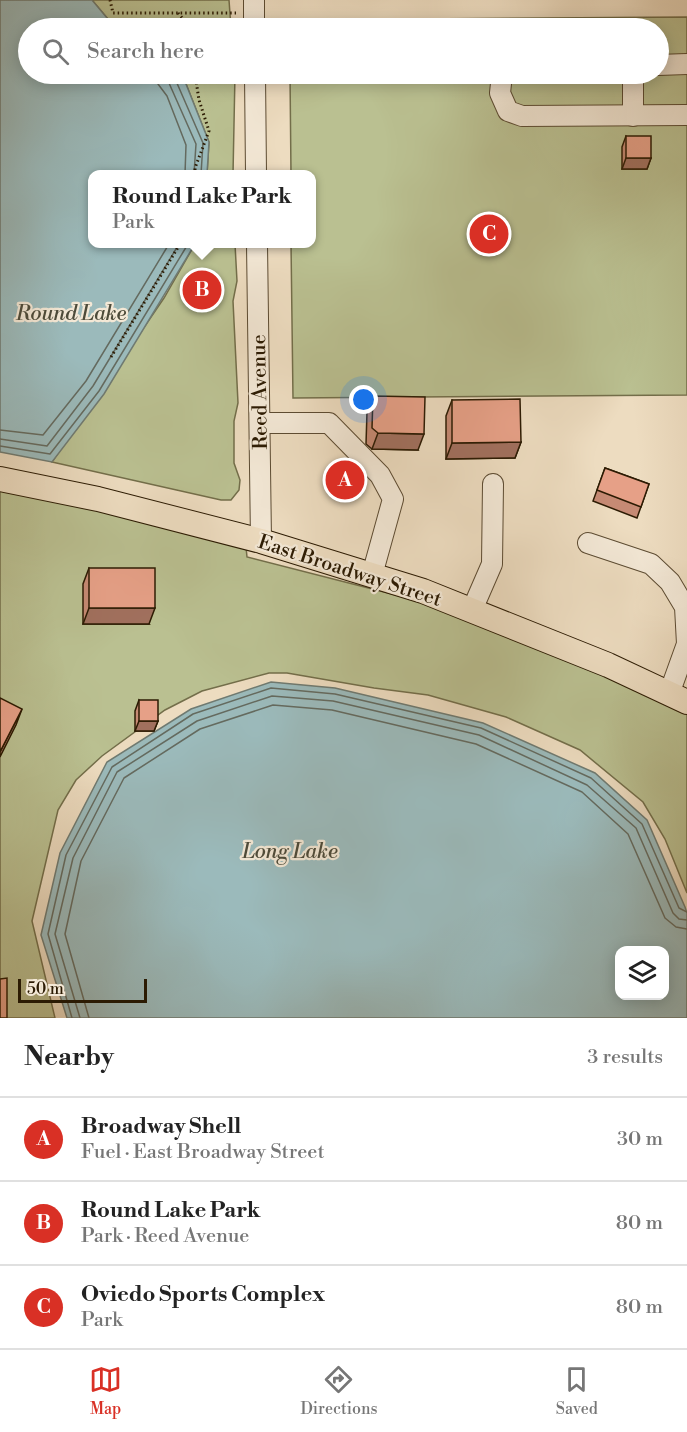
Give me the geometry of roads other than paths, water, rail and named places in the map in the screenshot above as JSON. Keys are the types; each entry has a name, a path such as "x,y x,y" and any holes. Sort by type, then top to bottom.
{"main road":[{"name":"East Broadway Street","path":"0,479 98,499 261,541 423,591 608,665 678,698"}],"street":[{"path":"669,65 687,64"},
{"path":"255,84 256,170"},
{"path":"501,84 500,93 508,111 522,116 687,115"},
{"path":"633,84 633,116"},
{"name":"Reed Avenue","path":"257,248 261,541"},
{"path":"260,423 329,423 380,475 393,499 372,575"},
{"path":"472,610 492,564 493,484"},
{"path":"588,543 651,564 670,582 685,607 687,644 678,698"}],"water":[{"name":"Round Lake","path":"0,0 92,0 107,18 18,18 18,84 186,84 209,142 207,170 88,170 88,248 193,248 104,394 52,462 0,452"},
{"name":"Long Lake","path":"271,682 335,688 483,723 595,773 647,820 687,913 687,1018 67,1018 41,935 60,853 107,762 191,709"}],"place":[{"name":"Oviedo Sports Complex","path":"489,234"},
{"name":"Round Lake Park","path":"202,290"},
{"name":"Broadway Shell","path":"345,480"}]}
